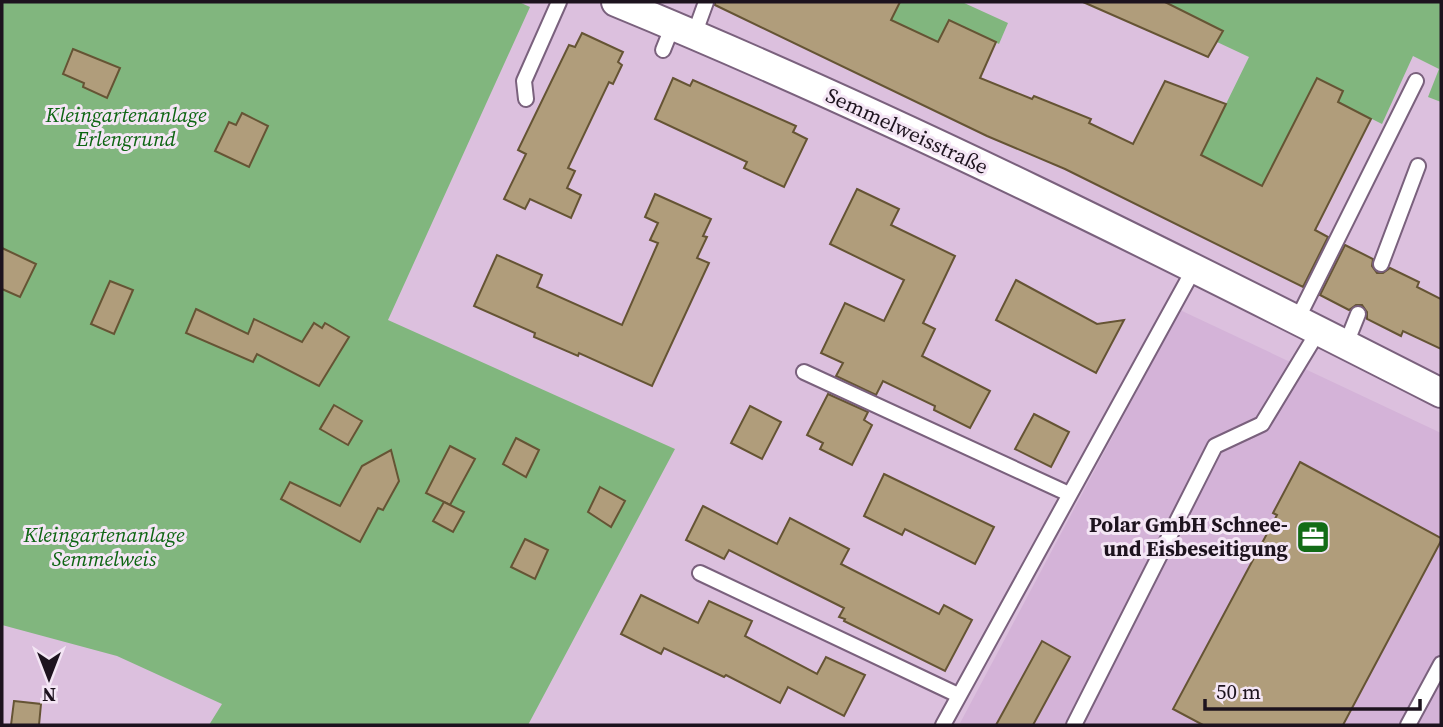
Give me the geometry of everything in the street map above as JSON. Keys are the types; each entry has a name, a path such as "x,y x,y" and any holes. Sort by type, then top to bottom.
{"street":[{"name":"Semmelweisstraße","path":"616,2 677,37 959,155 1195,267 1441,393"}],"lane":[{"path":"526,99 524,81 559,2"},
{"path":"677,37 706,2"},
{"path":"1074,725 1215,446 1262,424 1416,81"},
{"path":"1381,264 1418,166"},
{"path":"943,725 1195,267"},
{"path":"1346,344 1358,314"},
{"path":"804,372 1069,495"},
{"path":"700,573 958,695"},
{"path":"1408,725 1441,664"}],"shaded area":[{"path":"1180,310 1441,433 1439,725 959,725"}],"green space":[{"path":"2,2 519,2 530,7 388,320 675,449 528,725 209,725 222,704 117,656 2,625"},
{"path":"900,2 962,2 1008,23 999,44 949,20 938,42 891,20"},
{"path":"1165,2 1441,2 1441,102 1428,97 1439,69 1413,56 1382,124 1338,102 1343,91 1317,78 1262,186 1201,155 1249,57 1217,42 1223,31"}],"building":[{"path":"715,2 900,2 891,20 938,42 949,20 996,42 980,78 1091,119 1089,123 1133,144 1165,81 1226,104 1201,155 1262,186 1317,78 1343,91 1338,102 1371,119 1315,230 1328,237 1303,287 1065,169 987,136 715,5"},
{"path":"1083,2 1165,2 1223,31 1208,57"},
{"path":"582,33 623,52 618,62 622,65 613,84 609,82 568,168 575,171 567,188 581,195 571,218 530,199 525,209 504,199 526,154 518,150 569,45 575,47"},
{"path":"73,49 120,68 107,98 83,87 84,83 63,74"},
{"path":"673,78 690,86 693,80 796,126 793,132 807,139 784,187 744,168 747,162 655,119"},
{"path":"242,113 268,126 249,167 215,151 229,122 236,125"},
{"path":"857,189 899,209 891,225 955,256 923,323 935,329 922,356 990,391 970,428 934,410 935,406 883,381 876,395 836,376 843,363 821,353 845,303 884,321 904,280 830,244"},
{"path":"655,194 711,219 703,236 707,237 697,258 709,263 652,386 579,353 578,356 534,337 535,333 474,306 497,255 542,275 537,287 622,325 658,243 650,240 658,223 645,217"},
{"path":"1345,245 1373,259 1372,266 1377,273 1383,273 1390,268 1419,282 1417,287 1441,299 1441,349 1403,331 1401,336 1367,319 1367,312 1362,305 1356,305 1349,310 1320,295"},
{"path":"2,248 36,264 20,297 2,289"},
{"path":"1016,280 1097,324 1124,320 1096,373 996,320"},
{"path":"110,281 133,290 114,334 91,324"},
{"path":"196,309 248,334 254,319 302,342 314,323 322,328 325,323 349,337 319,386 257,354 253,362 186,333"},
{"path":"828,394 868,412 864,420 872,425 852,465 820,449 823,443 807,435"},
{"path":"334,405 362,421 348,445 320,429"},
{"path":"750,406 781,422 762,459 731,443"},
{"path":"1034,414 1069,432 1051,467 1015,449"},
{"path":"516,438 539,450 526,477 503,464"},
{"path":"450,446 475,459 450,505 426,493"},
{"path":"391,450 399,481 383,510 378,508 360,542 281,499 290,482 340,506 362,466"},
{"path":"1300,462 1441,538 1441,541 1343,725 1203,725 1173,709 1277,515 1273,513"},
{"path":"884,474 994,527 975,564 905,529 902,535 864,516"},
{"path":"600,487 625,501 611,527 588,512"},
{"path":"444,502 464,512 453,532 433,521"},
{"path":"703,506 777,544 790,518 849,549 841,564 939,614 944,605 972,620 945,671 844,621 845,619 839,617 844,608 729,550 724,559 686,540"},
{"path":"525,539 548,550 535,579 511,567"},
{"path":"641,595 698,623 709,601 752,621 745,636 817,674 826,657 865,675 844,716 788,687 780,703 726,675 724,677 664,648 661,654 621,634"},
{"path":"1042,641 1070,657 1033,725 996,725"},
{"path":"14,701 41,704 39,725 11,725"}],"place":[{"name":"Polar GmbH Schnee- und Eisbeseitigung","path":"1313,537"}],"park label":[{"name":"Kleingartenanlage Erlengrund","path":"126,127"},
{"name":"Kleingartenanlage Semmelweis","path":"104,547"}]}
